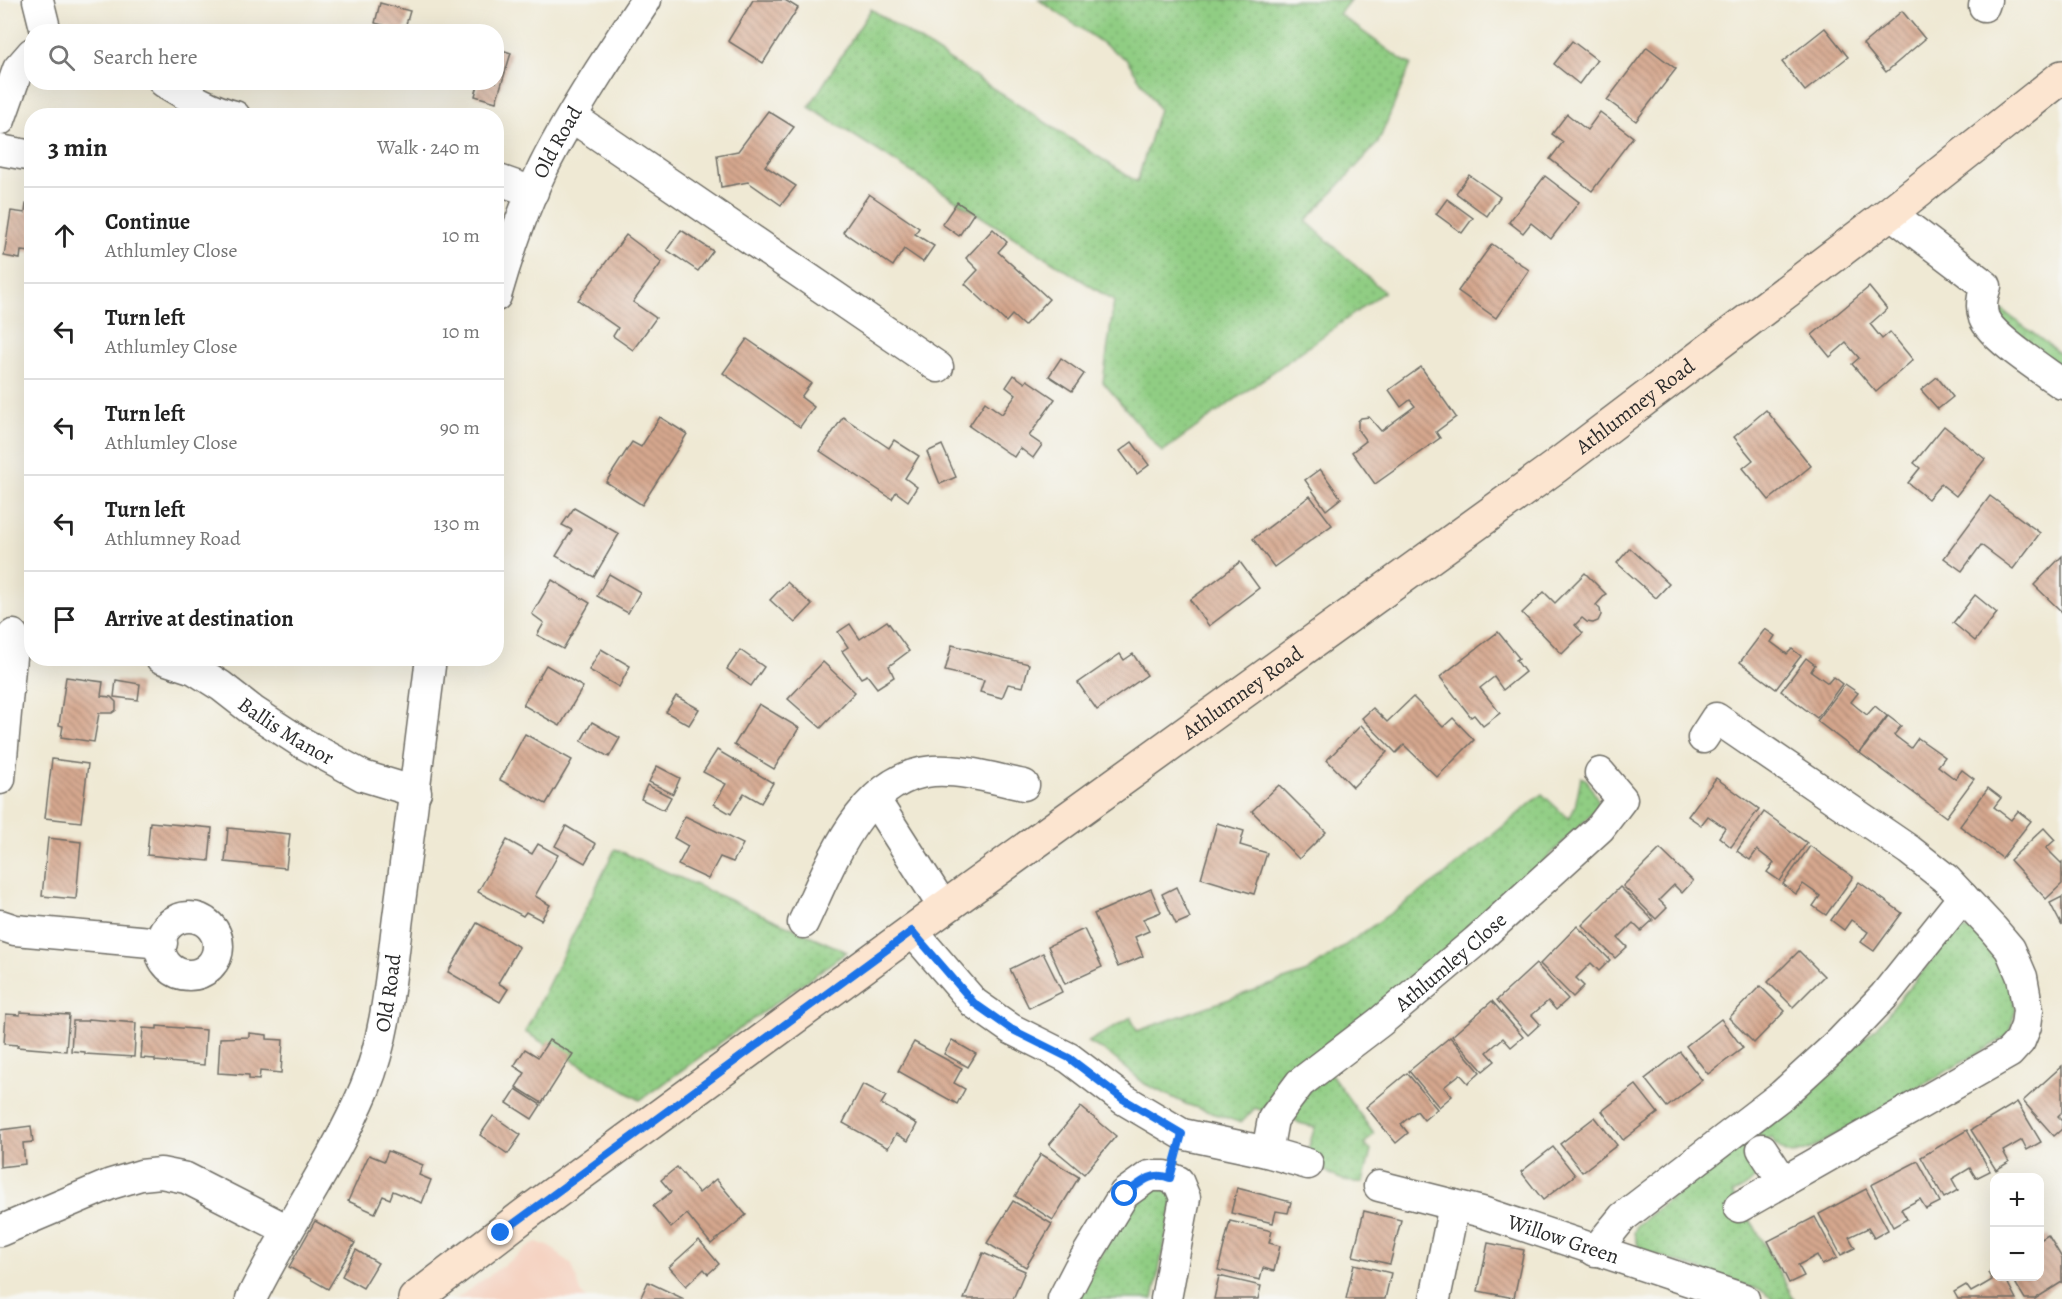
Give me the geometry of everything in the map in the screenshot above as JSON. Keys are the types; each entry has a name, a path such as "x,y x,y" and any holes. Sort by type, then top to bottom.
{"main road":[{"name":"Athlumney Road","path":"415,1299 526,1214 912,931 1556,468 1890,213 2062,77"}],"street":[{"path":"38,0 44,24"},
{"name":"Old Road","path":"504,270 533,192 553,149 614,46 646,0"},
{"path":"0,120 18,69 24,62"},
{"path":"178,90 214,108"},
{"path":"572,117 938,367"},
{"path":"0,150 24,154"},
{"path":"504,182 533,192"},
{"path":"1890,213 1986,286 1981,299 1984,318 1994,332 2062,384"},
{"path":"0,779 15,635"},
{"name":"Ballis Manor","path":"185,666 221,686 253,711 299,741 363,776 416,792"},
{"name":"Old Road","path":"251,1299 348,1122 365,1087 378,1047 386,1008 416,792 430,666"},
{"path":"1703,738 1716,718 1910,850 1946,879 2010,949 2022,977 2028,1010 2026,1026 2020,1041 2009,1053 1738,1207"},
{"path":"803,923 845,835 875,800 891,786 912,775 933,771 955,772 1024,784"},
{"name":"Athlumley Close","path":"1267,1152 1273,1119 1300,1083 1380,1022 1476,941 1600,828 1622,799 1600,773"},
{"path":"875,800 944,908"},
{"path":"1595,1251 1623,1217 1782,1095 1840,1042 1884,996 1963,897"},
{"path":"0,925 15,930 162,943"},
{"path":"912,931 974,1003 1011,1029 1069,1058 1123,1099 1182,1134 1267,1152 1308,1164"},
{"path":"1170,1178 1182,1134"},
{"path":"1762,1149 1783,1181"},
{"path":"0,1231 111,1184 141,1175 161,1173 186,1178 288,1230"},
{"path":"1063,1299 1079,1268 1125,1194 1149,1176 1165,1176 1178,1181 1185,1198 1166,1299"},
{"name":"Willow Green","path":"1379,1186 1454,1205 1556,1236 1732,1297"},
{"path":"1435,1299 1454,1205"}],"shaded area":[{"path":"536,1242 551,1247 572,1265 582,1295 586,1299 456,1299"}],"green space":[{"path":"1039,0 1350,0 1339,14 1402,60 1411,64 1378,143 1306,221 1384,292 1162,452 1103,382 1114,301 809,107 871,9 1137,182 1159,109 1127,60"},
{"path":"2002,310 2062,355 2062,371 2001,319"},
{"path":"1581,777 1587,780 1599,802 1595,811 1495,909 1276,1086 1263,1111 1255,1108 1241,1123 1186,1104 1145,1084 1108,1053 1088,1042 1131,1017 1137,1031 1307,972 1442,877 1542,794 1569,819 1575,807"},
{"path":"615,849 847,952 640,1100 525,1032"},
{"path":"1962,929 1980,931 2003,963 2016,1009 2008,1036 1815,1147 1790,1154 1780,1149 1771,1137 1752,1150 1758,1172 1756,1176 1732,1194 1754,1226 1794,1299 1773,1299 1762,1291 1639,1249 1634,1233 1637,1225 1805,1092 1876,1028 1951,935"},
{"path":"1331,1074 1374,1134 1364,1144 1371,1151 1363,1182 1339,1178 1306,1155 1315,1127 1299,1123 1292,1118 1298,1099"},
{"path":"1154,1184 1174,1196 1153,1299 1078,1299 1120,1223"}],"building":[{"path":"753,0 785,0 798,8 763,63 728,41"},
{"path":"380,3 410,11 406,24 375,23"},
{"path":"1902,11 1925,39 1886,72 1863,44"},
{"path":"1825,28 1848,57 1805,91 1782,62"},
{"path":"1572,41 1597,60 1579,84 1554,64"},
{"path":"1647,47 1676,69 1636,121 1607,100"},
{"path":"504,51 511,53 504,76"},
{"path":"477,90 500,90 496,102 475,96"},
{"path":"768,111 794,127 765,166 796,186 781,205 748,182 721,187 717,155 738,151"},
{"path":"1600,112 1633,137 1592,191 1550,159 1563,142 1552,134 1567,114 1587,130"},
{"path":"1469,175 1500,197 1487,216 1456,193"},
{"path":"1545,176 1579,202 1551,239 1531,223 1523,233 1509,222"},
{"path":"869,194 919,228 915,234 934,246 923,262 904,249 893,266 843,232"},
{"path":"1447,199 1473,218 1462,233 1436,214"},
{"path":"957,202 974,213 959,236 942,224"},
{"path":"11,211 24,213 24,251 21,251 20,259 4,256"},
{"path":"993,229 1007,242 998,252 1049,299 1024,326 1012,315 1006,322 965,284 978,270 966,258"},
{"path":"681,230 713,251 698,271 667,250"},
{"path":"626,235 662,262 633,302 656,318 633,350 613,336 618,328 578,300"},
{"path":"1492,244 1529,270 1496,318 1458,291"},
{"path":"1869,287 1887,309 1870,324 1882,339 1890,332 1913,360 1876,392 1852,364 1859,358 1846,343 1830,357 1812,335"},
{"path":"747,339 811,383 801,397 814,407 800,427 723,373"},
{"path":"1061,358 1084,374 1072,391 1049,376"},
{"path":"1421,367 1456,417 1436,432 1440,438 1375,484 1352,452 1366,441 1358,430 1358,421 1369,417 1381,431 1415,406 1410,400 1401,407 1389,390"},
{"path":"1014,375 1025,383 1027,380 1055,399 1029,436 1042,445 1033,458 1020,448 1014,457 969,426 985,402 1002,414 1016,395 1006,387"},
{"path":"1937,377 1953,397 1938,409 1921,390"},
{"path":"1766,410 1811,466 1769,500 1743,468 1753,460 1734,437"},
{"path":"660,417 687,434 642,505 606,482 632,442 641,447"},
{"path":"843,417 889,448 894,440 919,456 905,478 917,487 908,501 896,492 892,499 820,451"},
{"path":"1944,426 1985,459 1956,496 1941,484 1928,499 1908,483 1920,468 1914,463"},
{"path":"1132,442 1149,465 1137,474 1120,451"},
{"path":"942,445 956,477 940,484 927,452"},
{"path":"1320,469 1341,498 1326,510 1305,480"},
{"path":"1310,496 1332,525 1274,567 1253,539"},
{"path":"1990,496 2040,533 2013,569 1981,545 1962,571 1944,558"},
{"path":"574,508 619,534 594,577 556,556 572,530 562,525"},
{"path":"1630,548 1669,584 1656,598 1617,563"},
{"path":"2062,556 2062,612 2034,585"},
{"path":"1240,562 1259,588 1209,626 1190,600"},
{"path":"1585,573 1606,594 1596,605 1601,615 1598,621 1593,623 1582,618 1575,625 1583,633 1562,654 1522,613 1544,592 1555,603"},
{"path":"609,574 640,592 628,613 597,596"},
{"path":"552,580 590,603 563,649 537,635 544,623 532,614"},
{"path":"787,582 812,605 795,623 770,600"},
{"path":"1975,595 1997,613 1975,641 1953,623"},
{"path":"887,621 909,651 889,666 894,677 877,688 867,675 861,678 842,651 848,647 838,632 850,624 860,639"},
{"path":"1765,629 1775,636 1771,642 1787,654 1792,649 1801,656 1776,689 1740,662"},
{"path":"1498,632 1519,658 1516,660 1525,672 1503,690 1494,677 1480,688 1500,713 1483,726 1474,715 1471,717 1440,677"},
{"path":"952,645 1029,664 1023,687 1008,684 1002,698 980,692 984,680 945,671"},
{"path":"601,649 630,666 619,687 589,670"},
{"path":"740,650 764,667 751,686 727,669"},
{"path":"1120,654 1124,660 1133,654 1147,675 1097,710 1078,683"},
{"path":"1806,658 1815,665 1811,671 1828,683 1833,677 1842,684 1817,718 1781,691"},
{"path":"823,662 855,692 821,728 788,699"},
{"path":"546,665 583,687 560,726 523,705"},
{"path":"66,677 103,682 101,696 111,697 116,702 116,710 112,713 99,713 94,742 61,737 63,726 59,725"},
{"path":"116,680 140,684 138,700 114,697"},
{"path":"1845,684 1858,693 1851,702 1867,715 1875,706 1887,716 1859,753 1817,721"},
{"path":"676,696 699,709 689,725 666,712"},
{"path":"1413,697 1443,727 1453,718 1474,740 1437,777 1404,745 1396,753 1362,718 1373,708 1387,722"},
{"path":"759,704 799,728 774,769 734,745"},
{"path":"1888,716 1901,726 1894,735 1911,748 1918,738 1945,757 1938,766 1955,779 1962,770 1974,779 1946,817 1860,753"},
{"path":"592,722 620,738 609,757 581,741"},
{"path":"1361,725 1387,752 1353,787 1327,760"},
{"path":"525,734 572,760 546,804 500,780"},
{"path":"717,750 773,783 761,803 744,793 731,814 714,804 726,784 703,772"},
{"path":"52,759 88,764 81,822 45,818"},
{"path":"657,766 680,778 673,794 649,782"},
{"path":"1716,778 1759,809 1731,847 1719,837 1725,828 1708,816 1701,825 1688,816"},
{"path":"647,785 671,797 664,810 641,799"},
{"path":"1279,785 1326,832 1299,859 1252,811"},
{"path":"1988,788 2001,798 1994,807 2011,820 2018,811 2031,821 2002,858 1960,826"},
{"path":"1764,812 1807,843 1780,881 1767,872 1774,863 1757,850 1750,860 1737,851"},
{"path":"685,816 743,844 733,862 720,857 708,879 678,865 688,846 674,838"},
{"path":"150,822 212,828 209,861 147,855"},
{"path":"1217,823 1244,831 1240,845 1267,853 1254,894 1201,878"},
{"path":"566,826 596,844 585,863 555,846"},
{"path":"228,828 290,834 286,868 225,862"},
{"path":"2044,828 2055,840 2046,848 2062,862 2062,884 2046,899 2010,860"},
{"path":"48,838 81,842 76,899 42,896"},
{"path":"507,840 532,854 538,844 558,855 535,896 550,905 541,920 526,912 523,916 478,892"},
{"path":"1810,846 1853,877 1826,915 1813,906 1820,896 1803,884 1796,894 1783,884"},
{"path":"1660,849 1693,881 1682,893 1674,885 1659,900 1667,908 1656,919 1623,886"},
{"path":"1859,882 1902,913 1874,951 1861,942 1868,932 1851,920 1844,930 1831,920"},
{"path":"1176,887 1190,918 1176,924 1162,894"},
{"path":"1620,887 1653,920 1641,931 1633,923 1618,938 1627,947 1615,958 1582,925"},
{"path":"1151,889 1161,912 1143,919 1149,931 1135,937 1143,956 1118,967 1094,914"},
{"path":"2062,897 2062,926 2050,903"},
{"path":"477,923 519,947 498,983 508,989 500,1002 448,972"},
{"path":"1577,926 1610,960 1599,971 1591,963 1576,978 1584,986 1573,997 1540,964"},
{"path":"1084,929 1102,967 1065,984 1048,946"},
{"path":"1799,951 1824,976 1793,1007 1768,982"},
{"path":"1043,953 1062,992 1029,1008 1010,969"},
{"path":"1536,964 1568,999 1556,1010 1548,1001 1532,1015 1540,1024 1528,1035 1497,1000"},
{"path":"1760,986 1785,1011 1754,1043 1729,1018"},
{"path":"1492,1001 1523,1037 1511,1047 1503,1038 1487,1052 1495,1061 1483,1071 1452,1036"},
{"path":"20,1012 69,1015 66,1051 4,1044 6,1014 20,1015"},
{"path":"88,1019 136,1023 134,1057 71,1051 73,1021 87,1021"},
{"path":"1721,1019 1743,1048 1708,1074 1686,1046"},
{"path":"157,1026 206,1030 204,1065 141,1058 143,1028 157,1029"},
{"path":"249,1033 267,1035 267,1039 283,1040 281,1073 260,1071 259,1080 249,1079 249,1075 218,1073 220,1038 249,1037"},
{"path":"1450,1037 1480,1072 1468,1083 1460,1074 1444,1087 1452,1096 1439,1107 1409,1071"},
{"path":"549,1040 573,1054 542,1103 516,1087 525,1073 514,1066 525,1049 538,1057"},
{"path":"952,1040 976,1054 968,1067 944,1054"},
{"path":"914,1042 962,1068 954,1083 965,1089 957,1104 898,1071"},
{"path":"1680,1052 1702,1080 1667,1107 1645,1079"},
{"path":"2062,1066 2062,1113 2058,1117 2062,1121 2062,1129 2054,1136 2023,1101"},
{"path":"1407,1073 1437,1109 1424,1120 1417,1111 1401,1124 1408,1133 1396,1143 1366,1107"},
{"path":"863,1084 886,1096 881,1104 917,1124 908,1141 896,1134 888,1148 843,1123"},
{"path":"1636,1085 1658,1113 1623,1140 1602,1111"},
{"path":"516,1089 541,1105 532,1119 507,1103"},
{"path":"2017,1102 2041,1142 2027,1150 2022,1140 2003,1151 2009,1162 1996,1170 1971,1130"},
{"path":"1081,1107 1116,1136 1084,1174 1049,1145"},
{"path":"493,1116 521,1135 508,1154 480,1135"},
{"path":"1595,1117 1617,1145 1582,1172 1560,1144"},
{"path":"31,1126 33,1142 23,1143 25,1164 0,1167 0,1130"},
{"path":"1967,1130 1990,1171 1976,1178 1970,1168 1952,1179 1958,1190 1944,1198 1921,1157"},
{"path":"1553,1147 1575,1175 1543,1200 1521,1172"},
{"path":"388,1151 423,1165 419,1175 431,1180 422,1203 393,1191 390,1199 383,1196 375,1213 348,1201 369,1155 384,1161"},
{"path":"1041,1154 1079,1177 1053,1220 1015,1196"},
{"path":"1918,1161 1940,1202 1926,1209 1920,1199 1901,1209 1907,1219 1893,1227 1871,1185"},
{"path":"677,1167 699,1193 716,1179 746,1215 711,1244 687,1214 671,1228 653,1206 671,1192 661,1180"},
{"path":"1237,1188 1291,1202 1288,1213 1276,1211 1273,1223 1231,1213"},
{"path":"1866,1189 1888,1230 1874,1238 1868,1228 1849,1237 1855,1248 1841,1255 1819,1214"},
{"path":"1013,1201 1052,1224 1026,1267 987,1243"},
{"path":"1364,1211 1401,1220 1390,1264 1353,1256"},
{"path":"1815,1217 1837,1258 1822,1265 1817,1255 1798,1265 1804,1276 1789,1283 1768,1241"},
{"path":"315,1221 355,1243 328,1289 289,1267"},
{"path":"1230,1221 1272,1231 1269,1243 1280,1246 1274,1271 1263,1268 1260,1280 1218,1270"},
{"path":"2048,1235 2062,1258 2062,1282 2035,1299 2025,1299 2014,1281 2044,1281 2044,1238"},
{"path":"699,1240 719,1264 708,1274 704,1269 686,1286 669,1267"},
{"path":"1488,1243 1524,1250 1514,1298 1478,1291"},
{"path":"356,1250 378,1263 363,1288 342,1276"},
{"path":"983,1253 1025,1271 1013,1299 964,1299"},
{"path":"1354,1264 1391,1273 1385,1299 1346,1299"},
{"path":"1219,1276 1261,1286 1258,1299 1214,1299"},
{"path":"1990,1281 2007,1281 2016,1299 1958,1299 1954,1292 1966,1285 1971,1292"},
{"path":"648,1282 684,1299 640,1299"}],"route":[{"path":"501,1233 912,931 974,1003 1011,1029 1069,1058 1123,1099 1182,1134 1170,1178 1149,1176 1125,1194"}]}
